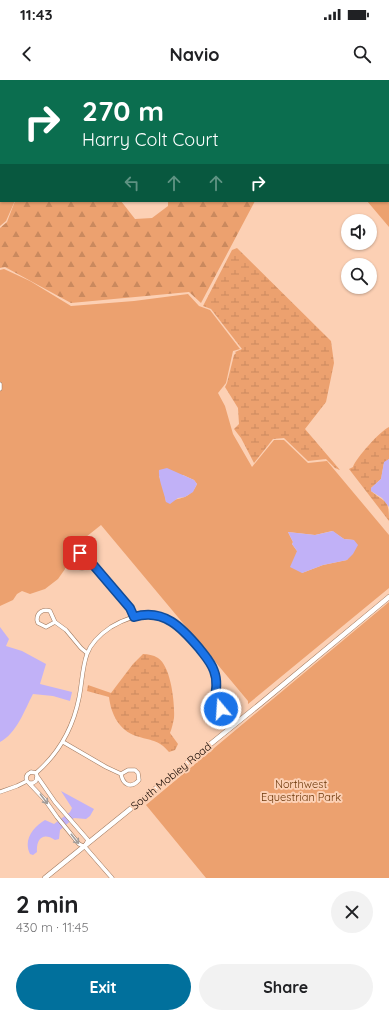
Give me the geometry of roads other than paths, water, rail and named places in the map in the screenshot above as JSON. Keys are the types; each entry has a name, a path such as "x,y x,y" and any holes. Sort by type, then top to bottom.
{"street":[{"path":"0,384 0,389"},
{"path":"89,560 88,565 82,568 75,565 74,560 76,555 80,553 86,554 89,560 130,608 134,617"},
{"name":"South Mobley Road","path":"48,877 389,597"},
{"path":"55,622 46,627 42,626 37,620 38,613 46,610 50,611 55,622 66,630 81,648 87,652"},
{"path":"0,792 28,782 35,783 37,780 36,775 63,742 75,712 87,652 102,633 121,621 143,615 159,616 174,622 185,631 211,663 217,684 214,702"},
{"path":"214,702 219,705 221,709 219,718 215,720 206,716 205,710 208,704 214,702"},
{"path":"63,742 121,774 124,782 128,785 136,784 139,780 135,770 128,770 121,774"},
{"path":"85,847 88,840 68,819 36,775 32,772 28,774 26,778 28,782 45,800 62,824 79,844 85,847 112,878"},
{"path":"62,824 68,819"}],"park label":[{"name":"Northwest Equestrian Park","path":"301,790"}]}
